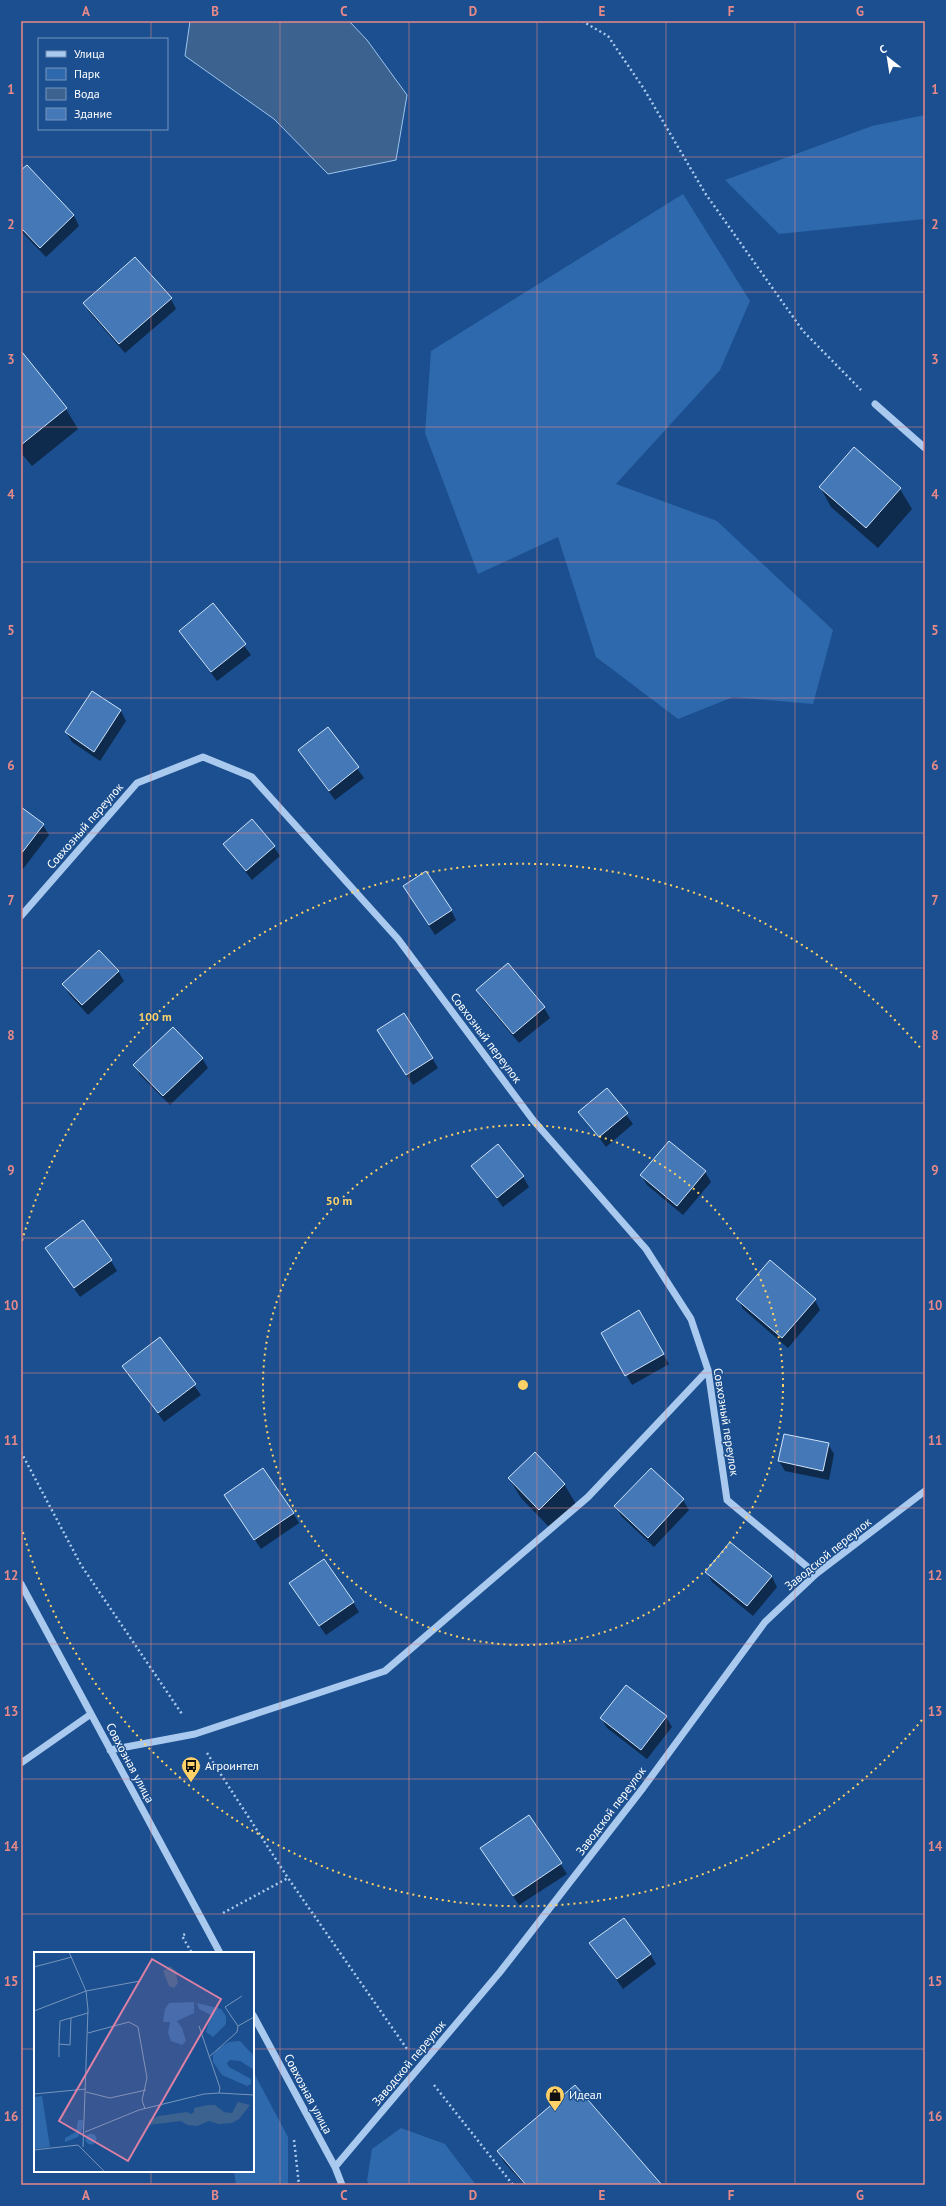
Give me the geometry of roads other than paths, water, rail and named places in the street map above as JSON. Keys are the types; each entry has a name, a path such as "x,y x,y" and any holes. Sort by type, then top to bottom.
{"street":[{"path":"875,404 925,448"},
{"name":"Совхозный переулок","path":"21,916 137,784 203,757 252,777 398,939 533,1120 646,1249 691,1318 708,1370 727,1500 816,1574"},
{"path":"110,1750 195,1734 385,1671 588,1497 708,1370"},
{"name":"Заводской переулок","path":"335,2167 500,1972 643,1788 765,1622 816,1574 925,1491"},
{"name":"Совхозная улица","path":"21,1584 219,1952"},
{"path":"21,1763 91,1714"},
{"name":"Совхозная улица","path":"254,2017 335,2167 342,2185"}],"water":[{"path":"190,21 349,21 367,40 407,95 396,160 328,174 274,119 185,56"}],"place":[{"name":"Агроинтел","path":"191,1783"},
{"name":"Идеал","path":"555,2112"}]}
